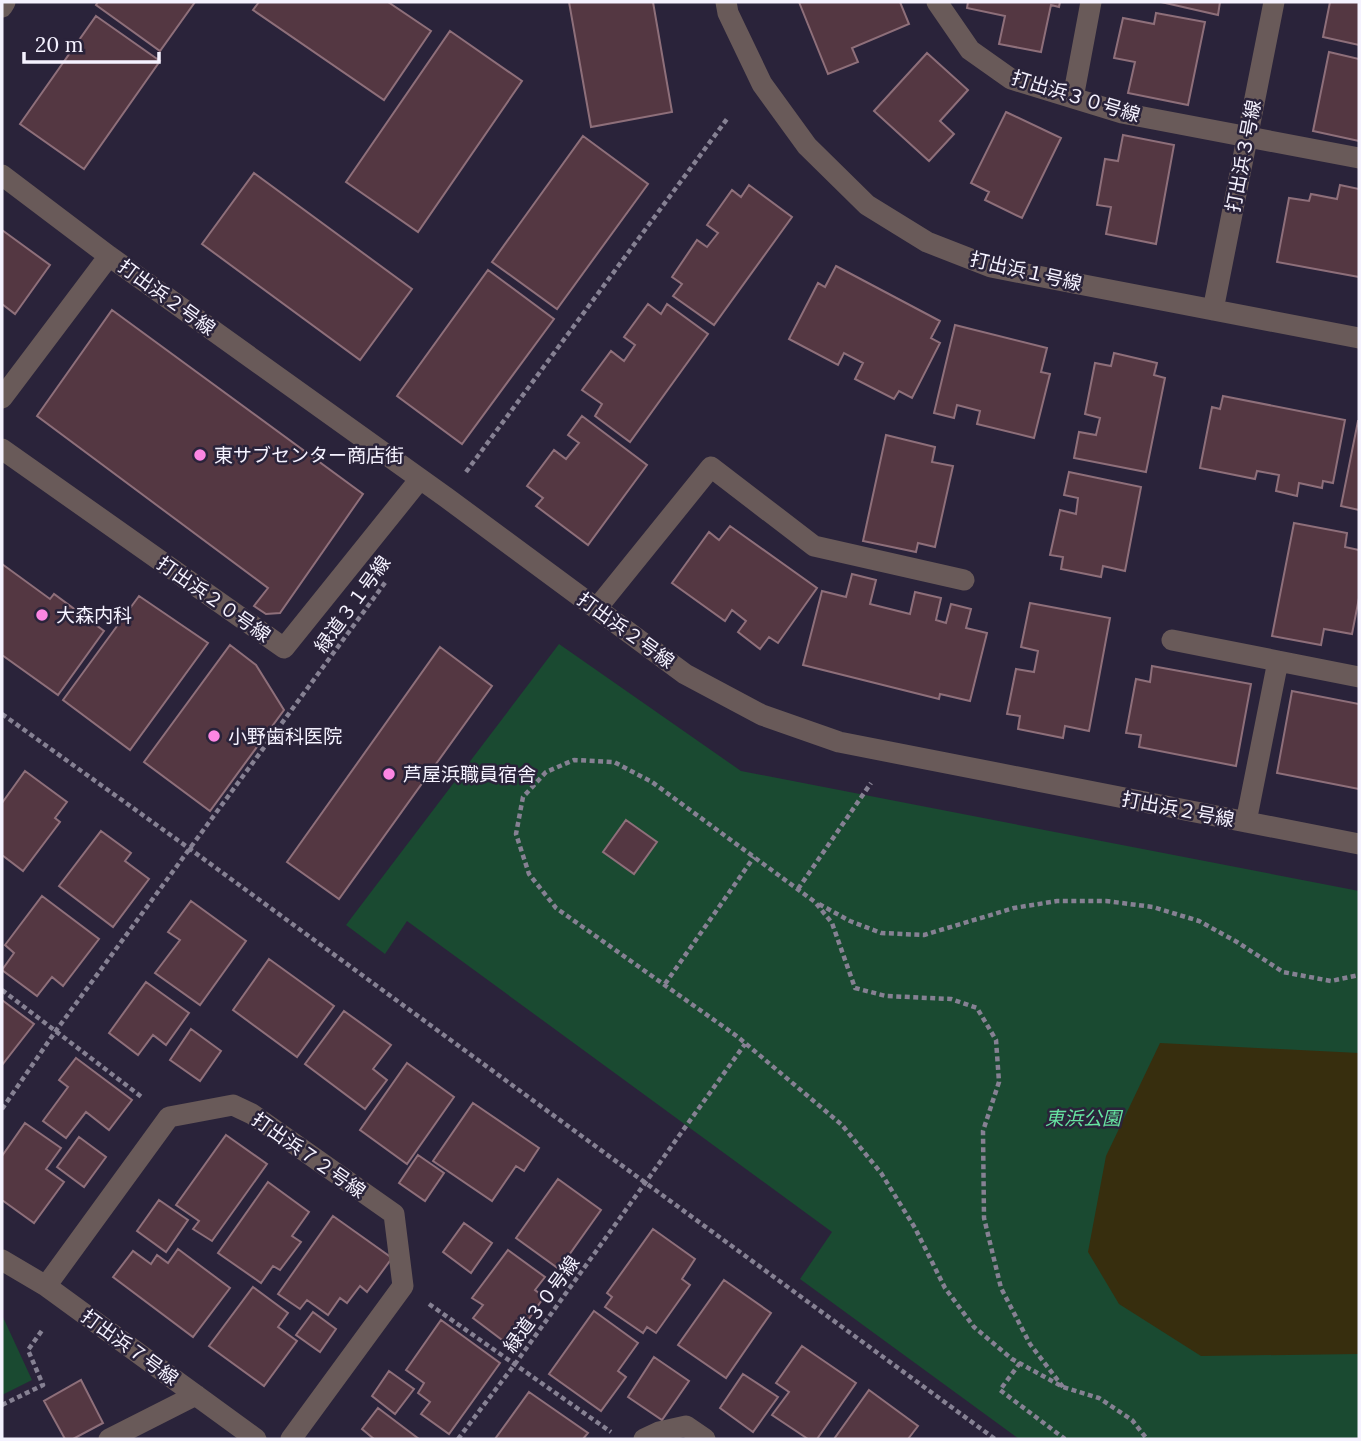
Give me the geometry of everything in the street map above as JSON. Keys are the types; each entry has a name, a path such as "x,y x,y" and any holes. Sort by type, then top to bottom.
{"street":[{"path":"2,7 5,2"},
{"name":"打出浜１号線","path":"726,2 728,13 762,84 807,146 867,205 927,242 991,267 1359,338"},
{"name":"打出浜３０号線","path":"937,2 970,50 1011,79 1122,113 1359,158"},
{"path":"1073,98 1091,2"},
{"name":"打出浜３号線","path":"1213,310 1274,2"},
{"name":"打出浜２号線","path":"2,175 109,256 447,498 685,674 762,715 839,742 1359,844"},
{"path":"2,398 109,256"},
{"name":"打出浜２０号線","path":"2,449 284,648 419,479"},
{"path":"597,608 711,467 814,546 964,580"},
{"path":"1172,640 1359,677"},
{"path":"1246,822 1278,661"},
{"name":"打出浜７２号線","path":"169,1117 233,1105 252,1114 394,1214 403,1286"},
{"path":"46,1286 169,1117"},
{"name":"打出浜７号線","path":"2,1260 46,1286 256,1439"},
{"path":"292,1439 403,1286"},
{"path":"109,1439 196,1395"},
{"path":"644,1439 659,1432 686,1426 705,1439"}],"path":[{"path":"447,498 727,119"},
{"name":"緑道３１号線","path":"2,1109 55,1032 391,575"},
{"path":"2,714 995,1439"},
{"path":"798,889 892,753"},
{"path":"1147,1439 1132,1420 1099,1398 1063,1387 1012,1359 974,1327 945,1288 915,1228 881,1173 842,1125 746,1043 556,908 529,874 516,834 523,797 547,772 573,760 614,762 652,782 816,902 850,921 881,933 924,935 1014,908 1057,901 1106,901 1153,907 1199,921 1283,972 1331,981 1359,975"},
{"path":"665,984 754,857"},
{"path":"816,902 832,923 841,954 856,988 886,996 951,999 977,1008 996,1040 999,1082 983,1130 984,1218 1001,1287 1030,1344 1063,1387"},
{"path":"2,990 169,1117"},
{"name":"緑道３０号線","path":"458,1439 746,1043"},
{"path":"403,1286 622,1439"},
{"path":"2,1405 43,1384 28,1350 43,1329"},
{"path":"1020,1363 1000,1390 1065,1439"}],"green space":[{"name":"東浜公園","path":"559,644 741,771 1359,891 1359,1439 1019,1439 800,1279 832,1232 407,921 385,954 346,925"},
{"path":"2,1315 32,1380 2,1395"}],"sand":[{"path":"1160,1043 1359,1053 1359,1354 1201,1356 1119,1304 1088,1252 1106,1156"}],"building":[{"path":"98,2 195,2 160,51 96,5"},
{"path":"259,2 388,2 431,31 384,100 253,10"},
{"path":"569,2 653,2 672,112 591,127"},
{"path":"799,2 900,2 909,24 852,48 858,62 828,74"},
{"path":"968,2 1060,2 1059,7 1051,5 1041,52 999,44 1005,16 967,8"},
{"path":"1161,2 1220,2 1218,15"},
{"path":"1330,2 1359,2 1359,45 1323,37"},
{"path":"1156,13 1205,22 1188,105 1128,93 1135,62 1114,58 1123,18 1154,24"},
{"path":"96,16 160,61 84,169 20,124"},
{"path":"450,31 522,81 418,232 346,182"},
{"path":"1329,52 1359,59 1359,141 1313,131"},
{"path":"927,53 968,90 940,121 954,134 929,161 874,111"},
{"path":"1006,112 1061,138 1022,218 985,200 989,192 971,183"},
{"path":"1123,135 1174,145 1156,244 1106,234 1111,207 1097,205 1105,159 1118,161"},
{"path":"583,136 648,184 557,309 492,262"},
{"path":"254,173 412,289 360,360 202,244"},
{"path":"749,185 792,217 714,325 673,296 682,284 672,277 697,240 707,247 718,233 707,225 732,190 741,197"},
{"path":"1340,185 1359,189 1359,277 1277,262 1289,198 1309,201 1311,194 1337,199"},
{"path":"2,230 50,265 15,314 2,304"},
{"path":"836,266 940,321 931,338 940,343 912,398 899,391 894,399 855,379 863,363 844,353 838,365 789,339 818,283 825,287"},
{"path":"488,270 554,319 462,444 397,396"},
{"path":"648,304 661,314 667,304 708,334 630,442 595,416 602,404 582,390 611,351 624,361 635,345 624,337"},
{"name":"東サブセンター商店街","path":"112,310 363,494 280,613 266,614 254,606 268,588 37,416"},
{"path":"955,325 1047,348 1041,372 1050,374 1034,438 977,424 980,411 957,405 954,418 934,413"},
{"path":"1114,353 1157,363 1154,375 1165,378 1146,472 1074,458 1079,432 1096,435 1100,418 1085,414 1095,363 1111,366"},
{"path":"1223,396 1345,420 1333,483 1323,481 1322,488 1299,483 1297,496 1276,491 1279,475 1257,471 1255,479 1200,468 1212,407 1220,409"},
{"path":"582,416 647,465 588,545 536,506 543,498 527,486 554,450 566,459 579,443 568,435"},
{"path":"1359,421 1359,510 1341,506"},
{"path":"886,435 935,447 932,462 953,466 935,547 918,543 916,552 863,541"},
{"path":"1069,472 1141,487 1125,571 1103,566 1101,577 1061,569 1063,557 1050,555 1060,510 1076,514 1078,498 1064,495"},
{"path":"1294,523 1347,533 1345,547 1359,550 1359,598 1352,634 1324,629 1321,645 1272,636"},
{"path":"730,526 817,588 778,643 769,637 760,649 738,632 746,621 732,610 725,621 672,583 709,532 719,540"},
{"name":"大森内科","path":"2,564 50,599 54,594 104,631 58,695 2,655"},
{"path":"852,574 876,580 870,604 910,614 915,592 941,598 936,620 946,623 951,604 971,609 966,628 987,633 970,701 940,694 939,699 803,665 822,591 846,597"},
{"path":"139,596 208,643 130,750 63,700"},
{"path":"1030,603 1110,618 1089,731 1065,726 1063,738 1018,729 1020,716 1007,714 1016,669 1034,672 1038,651 1021,647"},
{"name":"小野歯科医院","path":"230,645 256,665 284,710 210,811 144,762"},
{"name":"芦屋浜職員宿舎","path":"440,647 492,686 339,899 287,862"},
{"path":"1152,666 1251,684 1236,766 1139,747 1141,735 1126,733 1136,679 1150,682"},
{"path":"1292,691 1359,704 1359,789 1277,773"},
{"path":"25,771 67,802 55,818 60,822 23,871 2,855 2,803"},
{"path":"626,820 657,842 634,874 603,852"},
{"path":"101,831 131,853 125,861 149,879 113,927 59,886"},
{"path":"42,896 99,939 63,986 52,977 37,996 2,970 14,953 5,945"},
{"path":"191,901 246,941 200,1005 155,973 180,940 168,932"},
{"path":"269,959 334,1006 297,1057 233,1010"},
{"path":"146,982 189,1013 166,1045 153,1035 138,1055 109,1033"},
{"path":"2,1000 34,1024 2,1065"},
{"path":"344,1011 391,1045 373,1069 387,1080 365,1109 305,1064"},
{"path":"191,1029 221,1051 200,1081 170,1060"},
{"path":"76,1058 132,1100 109,1130 86,1112 66,1138 43,1121 68,1087 59,1080"},
{"path":"407,1063 454,1097 407,1164 360,1130"},
{"path":"473,1103 539,1148 524,1171 516,1166 492,1201 433,1161"},
{"path":"25,1123 61,1148 46,1169 64,1182 34,1223 2,1200 2,1156"},
{"path":"226,1135 267,1164 212,1241 193,1229 199,1221 176,1205"},
{"path":"79,1137 106,1157 84,1187 57,1167"},
{"path":"418,1155 444,1173 425,1201 399,1183"},
{"path":"558,1179 601,1210 559,1269 516,1238"},
{"path":"268,1182 309,1212 292,1236 301,1242 280,1270 273,1266 261,1283 218,1253"},
{"path":"159,1200 188,1220 166,1252 137,1231"},
{"path":"333,1216 392,1258 367,1292 360,1286 347,1303 340,1298 328,1315 307,1300 300,1309 278,1294"},
{"path":"464,1223 492,1243 471,1273 443,1252"},
{"path":"653,1229 695,1259 682,1279 690,1285 656,1333 647,1327 643,1333 605,1307 612,1297 607,1293"},
{"path":"178,1249 230,1288 193,1337 113,1277 133,1251 151,1264 157,1255 168,1263"},
{"path":"508,1250 545,1277 535,1290 544,1297 510,1346 473,1318 483,1305 472,1298"},
{"path":"724,1280 771,1313 726,1378 678,1345"},
{"path":"253,1287 288,1313 278,1327 297,1341 264,1386 209,1346"},
{"path":"594,1311 638,1343 618,1371 626,1377 601,1411 549,1374"},
{"path":"313,1312 336,1329 320,1352 296,1335"},
{"path":"441,1320 500,1363 449,1434 421,1414 430,1402 418,1393 424,1383 406,1370"},
{"path":"802,1346 856,1383 817,1439 808,1439 772,1415 789,1392 776,1383"},
{"path":"654,1357 689,1381 662,1420 628,1397"},
{"path":"389,1371 414,1389 395,1414 372,1396"},
{"path":"743,1374 778,1397 753,1432 720,1408"},
{"path":"81,1380 103,1423 73,1439 65,1439 44,1401"},
{"path":"869,1390 918,1426 908,1439 834,1439"},
{"path":"529,1392 588,1433 583,1439 495,1439"},
{"path":"378,1408 419,1439 374,1439 362,1429"}],"place":[{"name":"東サブセンター商店街","path":"200,455"},
{"name":"大森内科","path":"42,615"},
{"name":"小野歯科医院","path":"214,736"},
{"name":"芦屋浜職員宿舎","path":"389,774"}]}
